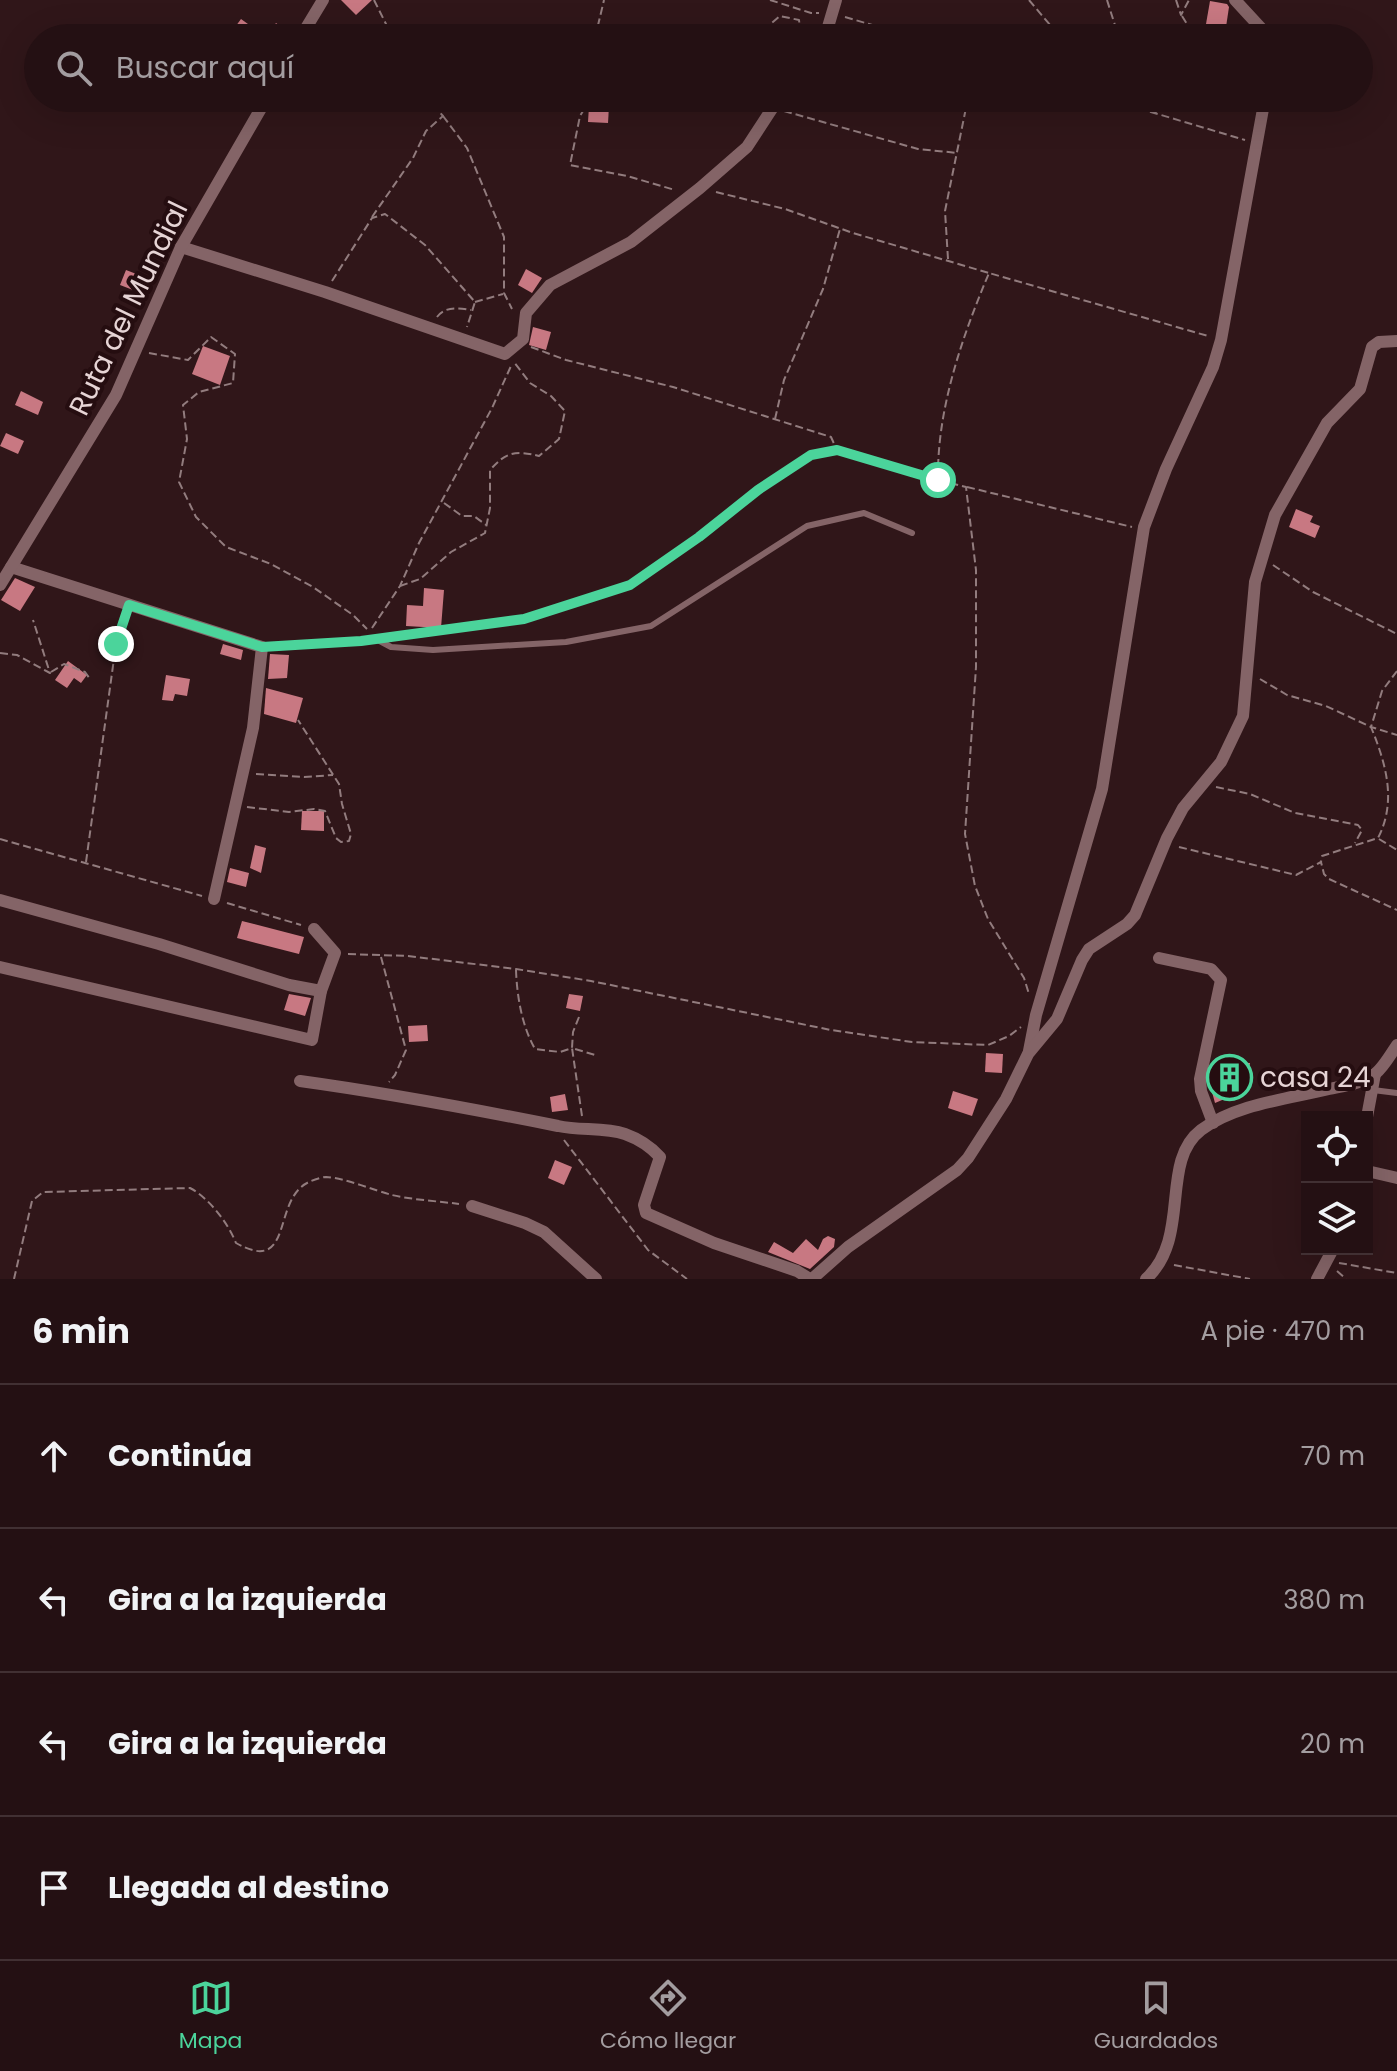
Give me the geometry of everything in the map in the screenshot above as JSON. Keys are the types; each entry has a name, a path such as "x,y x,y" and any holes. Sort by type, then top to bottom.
{"street":[{"path":"308,24 323,0"},
{"path":"1235,0 1257,24"},
{"name":"Ruta del Mundial","path":"0,585 116,395 181,247 259,112"},
{"path":"181,247 325,292 505,354 523,339 526,313 550,285 631,242 700,188 747,147 769,112"},
{"path":"1028,1054 1036,1015 1102,789 1144,527 1166,469 1213,367 1221,340 1262,112"},
{"path":"300,1081 381,1092 554,1125 625,1134 650,1146 660,1157 644,1205 646,1213 676,1228 797,1271 811,1279 848,1247 957,1170 968,1158 1006,1099 1028,1054 1057,1019 1089,949 1127,924 1135,915 1183,808 1221,762 1243,716 1255,582 1275,515 1327,423 1360,389 1372,347 1379,342 1397,341"},
{"path":"11,567 262,647 253,728 214,899"},
{"path":"0,900 159,944 289,985 321,991"},
{"path":"0,967 312,1040 321,991 335,953 314,929"},
{"path":"1159,958 1211,969 1221,980 1200,1079 1201,1091 1213,1123"},
{"path":"1368,1111 1375,1074 1397,1045"},
{"path":"1146,1279 1161,1264 1174,1221 1179,1165 1190,1141 1213,1123 1248,1109 1343,1086 1375,1074"},
{"path":"1373,1172 1397,1178"},
{"path":"472,1206 544,1232 596,1279"},
{"path":"1317,1279 1330,1255"}],"lane":[{"path":"262,647 376,639 391,647 433,650 566,642 651,626 807,526 864,513 912,533"},
{"path":"1373,1090 1397,1093"}],"path":[{"path":"374,0 386,24"},
{"path":"598,24 604,0"},
{"path":"770,0 811,13 834,6 881,24"},
{"path":"1029,0 1049,24"},
{"path":"1107,0 1115,24"},
{"path":"1176,0 1187,24"},
{"path":"1181,15 1189,0"},
{"path":"771,24 780,16 790,16 799,20 799,24"},
{"path":"439,112 467,148 504,237 504,293 512,309 526,313"},
{"path":"582,112 570,165 627,176 684,193 700,188 785,209 989,273 1221,340"},
{"path":"803,112 918,149 958,153"},
{"path":"948,260 945,211 965,112"},
{"path":"1147,112 1255,143"},
{"path":"325,292 413,158 426,131 443,116"},
{"path":"372,218 385,214 425,245 475,302"},
{"path":"775,419 784,380 823,289 840,228"},
{"path":"938,480 937,443 971,314 989,273"},
{"path":"475,302 504,293"},
{"path":"460,339 475,302"},
{"path":"430,328 440,313 457,307 473,311"},
{"path":"135,350 188,360 211,337 235,354 233,383 199,392 183,405 187,439 179,482 196,517 226,547 271,564 313,587 353,615 369,632 400,586 513,361 530,383 551,396 565,411 559,439 539,456 523,452 503,456 490,470 490,508 485,533 451,552 420,579 400,586"},
{"path":"519,343 566,360 673,387 831,437 837,450"},
{"path":"376,639 524,619 630,585 699,537 758,490 811,455 837,450 938,480 1112,523 1144,527"},
{"path":"335,953 408,956 516,969 591,981 831,1030 912,1042 988,1045 1009,1036 1036,1015 1024,978 988,919 975,886 965,834 976,667 976,570 966,487"},
{"path":"443,503 462,516 474,516 486,525"},
{"path":"1261,560 1313,592 1397,634"},
{"path":"86,863 116,644 129,605"},
{"path":"33,620 50,673"},
{"path":"0,653 17,655 50,673"},
{"path":"50,673 64,664 85,672 90,679"},
{"path":"1397,671 1382,691 1371,727 1383,756 1391,792 1387,822 1378,838 1322,856 1321,862 1329,879 1397,910"},
{"path":"1247,674 1287,695 1326,706 1371,727 1397,735"},
{"path":"234,808 251,806 289,812 325,811 336,838 341,842 349,841 351,834 335,775 298,720"},
{"path":"242,773 304,777 335,775"},
{"path":"1205,781 1220,789 1250,794 1295,813 1358,825 1362,830 1355,844"},
{"path":"1167,838 1180,848 1296,875 1321,862"},
{"path":"1378,838 1397,850"},
{"path":"0,839 314,929"},
{"path":"381,956 406,1050 395,1075 381,1092"},
{"path":"516,969 517,993 535,1049 560,1052 572,1048 595,1055"},
{"path":"579,1017 573,1032 572,1048 582,1111 580,1129"},
{"path":"554,1125 648,1250 687,1279"},
{"path":"14,1279 32,1201 43,1192 190,1188 199,1192 231,1230 236,1243 254,1253 267,1251 280,1236 290,1199 298,1188 309,1181 326,1177 397,1196 472,1206"},
{"path":"1330,1255 1397,1273"},
{"path":"1330,1255 1346,1279"},
{"path":"1161,1264 1250,1279"}],"building":[{"path":"341,0 372,0 356,15"},
{"path":"1210,1 1227,4 1226,24 1206,24"},
{"path":"589,112 609,112 608,123 588,122"},
{"path":"526,269 542,278 532,293 518,285"},
{"path":"126,270 139,275 133,290 120,285"},
{"path":"533,327 551,332 546,350 529,345"},
{"path":"203,346 230,356 220,385 192,374"},
{"path":"21,391 43,402 38,415 15,405"},
{"path":"6,433 24,441 18,454 0,446"},
{"path":"1296,509 1313,516 1310,522 1320,526 1315,538 1289,527"},
{"path":"15,578 35,587 20,611 1,600"},
{"path":"424,588 444,590 441,628 406,626 407,605 423,606"},
{"path":"223,644 243,650 241,660 220,654"},
{"path":"270,654 289,655 287,678 268,679"},
{"path":"68,661 87,675 81,683 74,678 67,688 55,680"},
{"path":"166,675 190,679 187,696 175,694 173,701 162,700"},
{"path":"266,688 303,698 296,723 264,714"},
{"path":"302,811 324,811 324,831 301,830"},
{"path":"255,845 266,848 261,873 250,868"},
{"path":"230,868 249,873 246,887 227,882"},
{"path":"242,921 304,937 299,954 237,938"},
{"path":"289,994 311,998 305,1016 284,1010"},
{"path":"569,994 583,996 580,1011 566,1008"},
{"path":"427,1025 428,1041 409,1042 408,1026"},
{"path":"986,1053 1003,1054 1002,1073 985,1072"},
{"name":"casa 24","path":"1213,1061 1250,1063 1246,1090 1215,1103 1209,1081"},
{"path":"953,1091 978,1099 972,1116 948,1108"},
{"path":"565,1094 568,1110 552,1112 550,1097"},
{"path":"555,1160 572,1167 564,1185 548,1178"},
{"path":"828,1236 835,1239 834,1247 810,1269 768,1252 774,1242 793,1253 806,1239 818,1250"}],"place":[{"name":"casa 24","path":"1229,1077"}],"route":[{"path":"116,644 129,605 262,647 361,641 524,619 630,585 699,537 758,490 811,455 837,450 938,480"}]}
